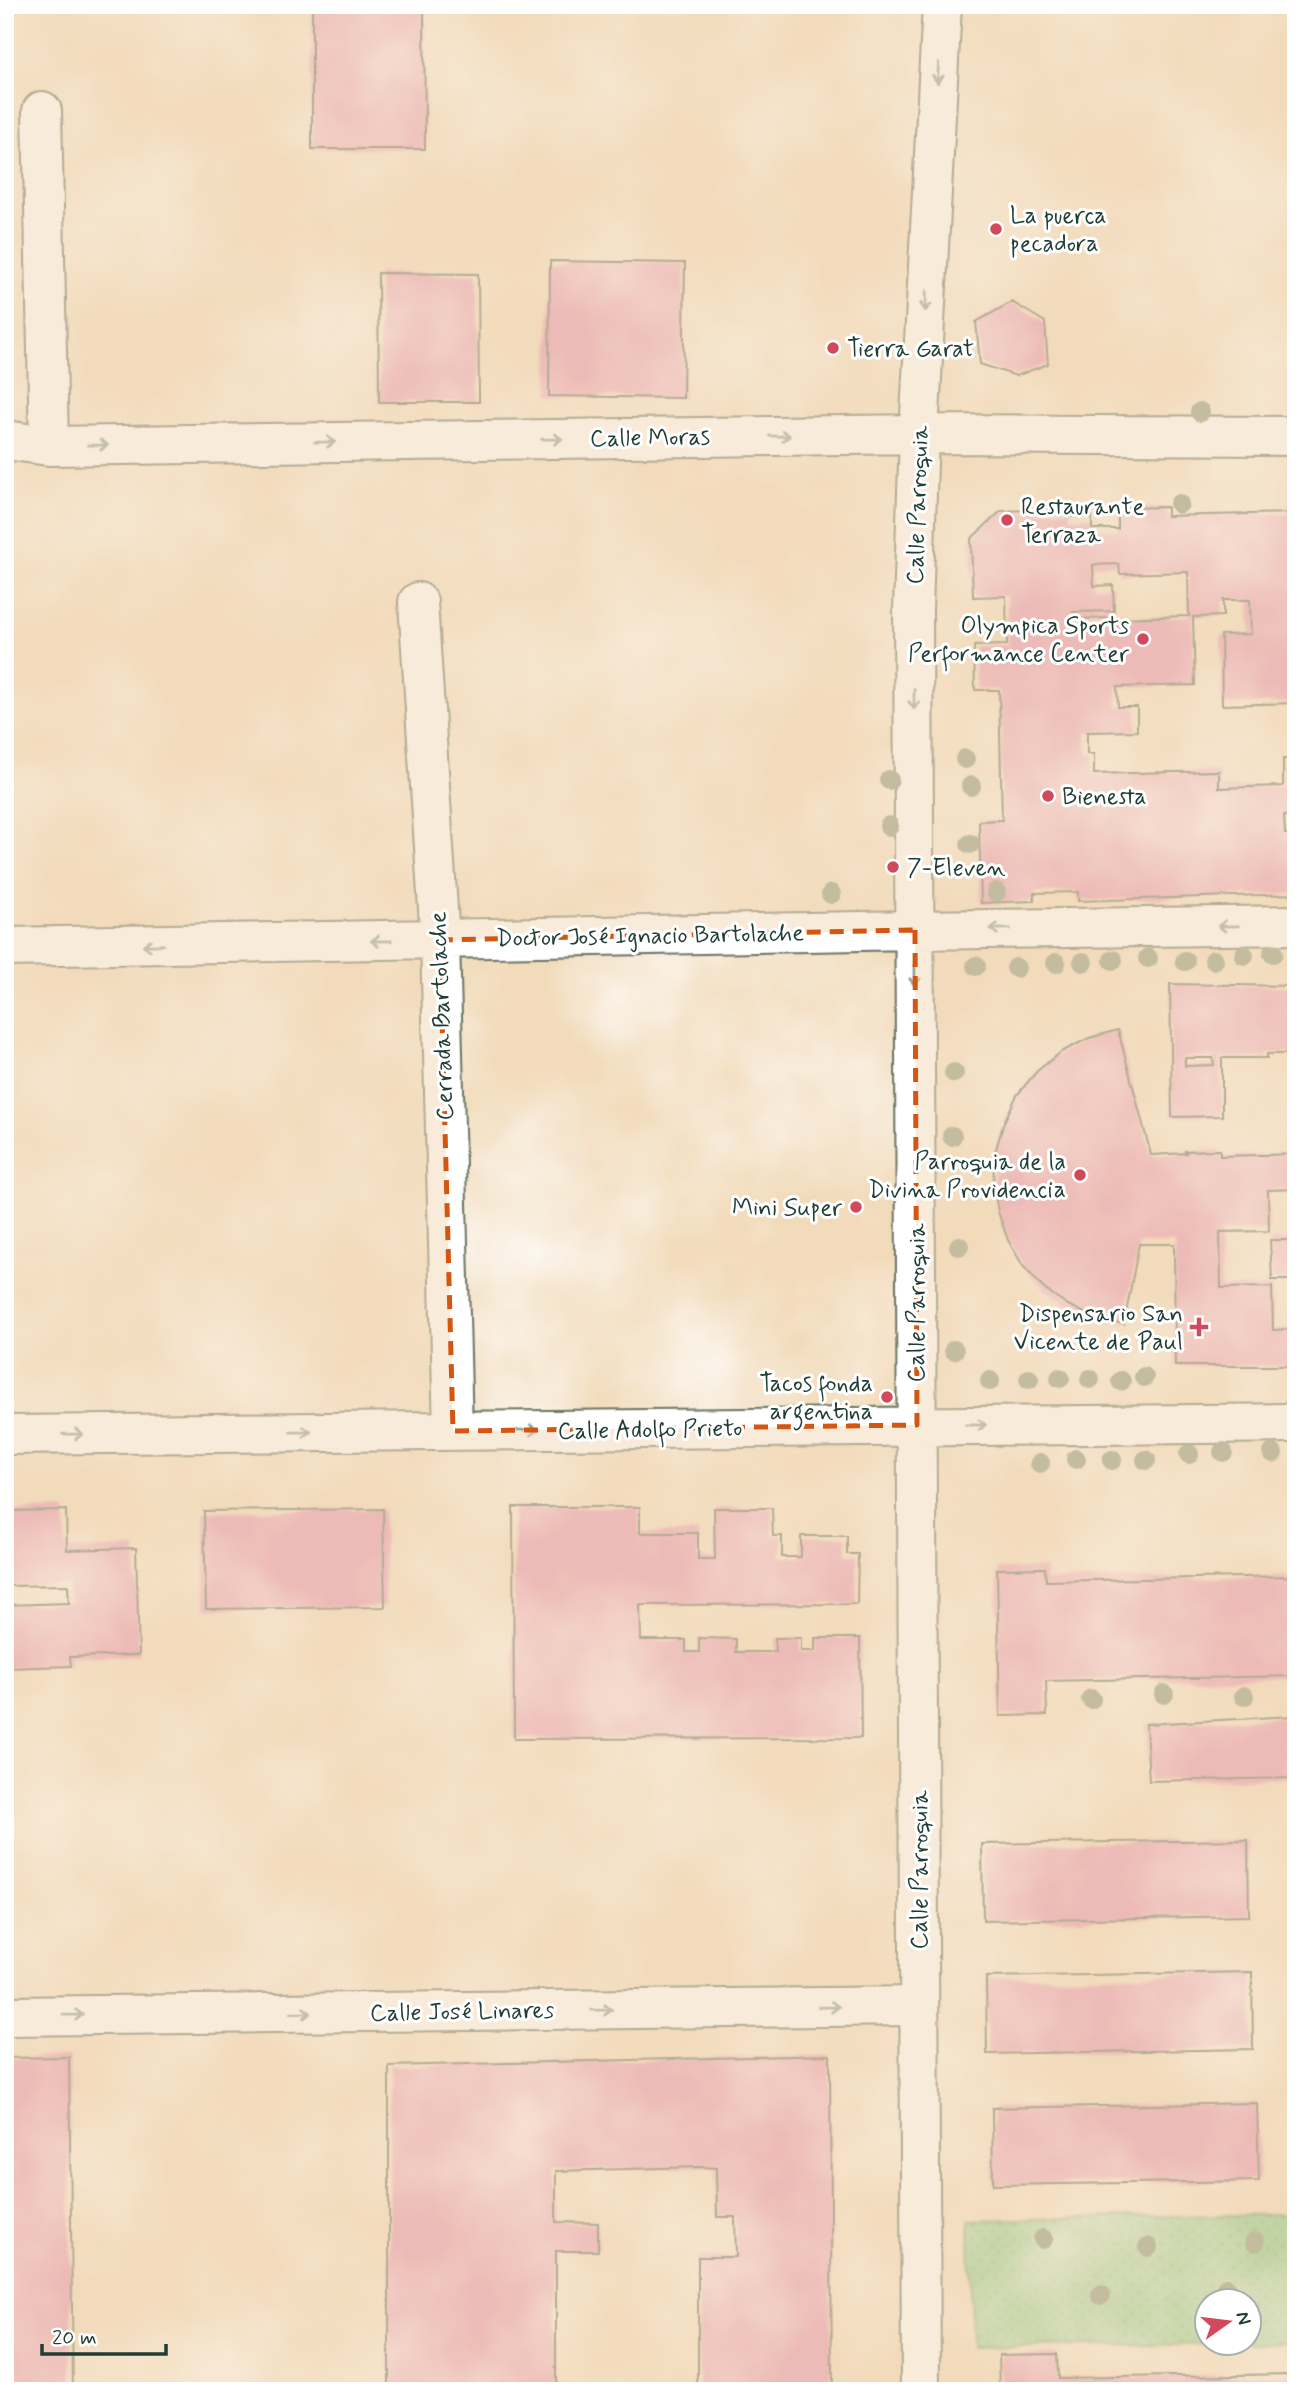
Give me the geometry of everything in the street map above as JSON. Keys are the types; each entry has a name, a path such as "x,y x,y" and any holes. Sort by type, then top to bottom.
{"street":[{"name":"Calle Parroquia","path":"921,2391 914,610 919,434 942,5"},
{"path":"42,111 49,446"},
{"name":"Calle Moras","path":"5,440 49,446 919,434 1296,436"},
{"name":"Cerrada Bartolache","path":"418,602 440,940 453,1431"},
{"name":"Doctor José Ignacio Bartolache","path":"5,947 1296,925"},
{"name":"Calle Adolfo Prieto","path":"5,1435 1296,1423"},
{"name":"Calle José Linares","path":"5,2016 919,2006"}],"highlighted area":[{"path":"915,930 917,1425 453,1431 440,940"}],"green space":[{"path":"1296,2214 1296,2342 1262,2343 1262,2288 1192,2288 1192,2345 971,2348 969,2220"}],"building":[{"path":"424,5 425,149 312,149 312,6"},
{"path":"550,261 685,263 683,398 549,396"},
{"path":"378,273 478,274 479,402 379,402"},
{"path":"1012,302 1045,322 1048,364 1016,376 980,364 976,322"},
{"path":"1167,507 1167,516 1296,513 1296,703 1222,705 1221,635 1251,634 1250,600 1223,600 1223,616 1193,617 1195,685 1117,687 1118,707 1137,707 1137,731 1087,732 1087,754 1094,754 1094,774 1219,771 1219,788 1283,786 1283,759 1296,759 1296,815 1284,816 1285,834 1296,834 1296,894 1078,901 1078,892 1034,893 1034,901 981,903 979,821 1002,820 999,690 975,690 974,646 1007,645 1006,596 973,597 971,539 1001,511 1070,509 1071,517 1092,516 1092,529 1118,529 1118,508","holes":["1119,564 1120,574 1188,572 1189,616 1074,619 1073,612 1114,611 1113,585 1094,586 1093,565"]},
{"path":"1170,984 1296,986 1296,1054 1267,1054 1267,1058 1222,1058 1222,1116 1172,1117","holes":["1185,1058 1213,1058 1214,1065 1185,1066"]},
{"name":"Parroquia de la Divina Providencia","path":"1118,1030 1151,1155 1220,1150 1220,1156 1296,1154 1296,1189 1268,1190 1269,1231 1220,1232 1221,1288 1272,1287 1273,1330 1296,1329 1296,1366 1175,1366 1174,1244 1139,1244 1124,1324 1095,1318 1068,1305 1043,1288 1023,1266 1008,1240 998,1212 993,1183 995,1152 1004,1122 1017,1095 1037,1071 1061,1052 1089,1038"},
{"path":"1270,1240 1296,1240 1296,1280 1272,1280"},
{"path":"513,1507 640,1507 640,1533 698,1533 698,1559 715,1559 714,1508 772,1508 773,1536 782,1536 782,1557 801,1557 801,1536 847,1536 847,1554 858,1554 857,1604 640,1605 641,1640 686,1640 686,1652 699,1652 699,1638 736,1639 736,1652 776,1652 775,1638 801,1638 801,1651 815,1651 815,1638 860,1638 861,1738 514,1739"},
{"path":"383,1509 385,1607 206,1609 204,1511"},
{"path":"66,1510 67,1550 136,1548 139,1655 70,1657 71,1666 5,1668 5,1605 69,1603 68,1585 5,1586 5,1511"},
{"path":"1045,1568 1046,1581 1296,1576 1296,1676 1046,1681 1047,1715 1000,1716 997,1569"},
{"path":"1293,1716 1294,1778 1149,1781 1146,1724"},
{"path":"1248,1840 1249,1916 983,1921 982,1844"},
{"path":"1252,1972 1253,2049 987,2054 986,1977"},
{"path":"830,2055 832,2391 698,2391 698,2257 736,2257 735,2217 717,2217 716,2168 698,2167 556,2171 556,2222 598,2223 598,2251 556,2251 556,2391 389,2391 389,2066"},
{"path":"69,2057 73,2391 5,2391 5,2058"},
{"path":"1257,2103 1259,2181 993,2185 992,2108"},
{"path":"1057,2354 1058,2378 1296,2374 1296,2391 1000,2391 999,2355"}],"place":[{"name":"La puerca pecadora","path":"996,229"},
{"name":"Tierra Garat","path":"833,348"},
{"name":"Restaurante Terraza","path":"1007,520"},
{"name":"Olympica Sports Performance Center","path":"1143,639"},
{"name":"Bienesta","path":"1048,796"},
{"name":"7-Eleven","path":"893,867"},
{"name":"Parroquia de la Divina Providencia","path":"1080,1175"},
{"name":"Mini Super","path":"856,1207"},
{"name":"Dispensario San Vicente de Paul","path":"1199,1327"},
{"name":"Tacos fonda argentina","path":"887,1397"}]}
